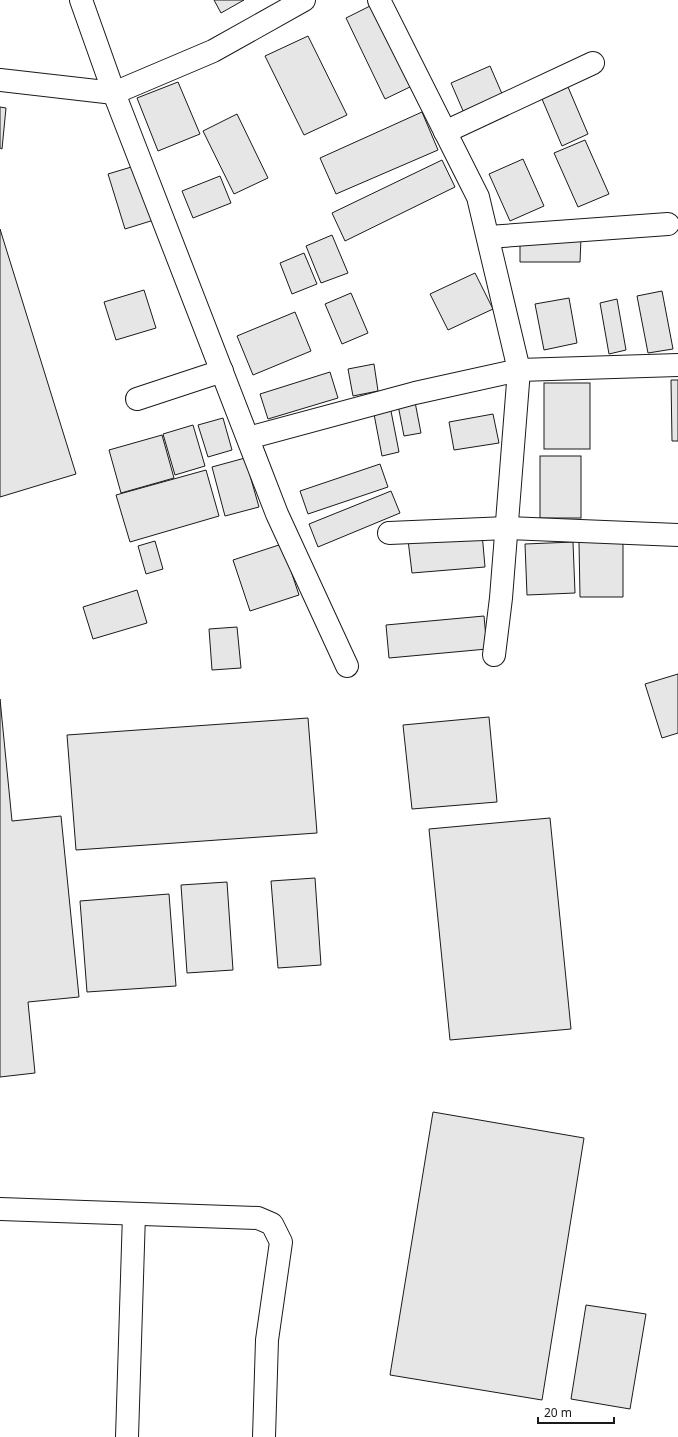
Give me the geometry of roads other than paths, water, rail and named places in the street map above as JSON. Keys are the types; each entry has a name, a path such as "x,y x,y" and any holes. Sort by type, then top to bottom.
{"street":[{"path":"81,0 114,93 277,514 347,666"},
{"path":"0,80 114,93 213,51 304,0"},
{"path":"379,0 478,197 519,370 501,598 494,655"},
{"path":"445,132 593,64"},
{"path":"488,237 668,224"},
{"path":"248,438 415,393 519,370 678,365"},
{"path":"137,399 222,371"},
{"path":"389,533 507,528 678,535"},
{"path":"0,1209 258,1218 272,1224 281,1242 267,1340 264,1437"},
{"path":"128,1437 134,1214"}]}
